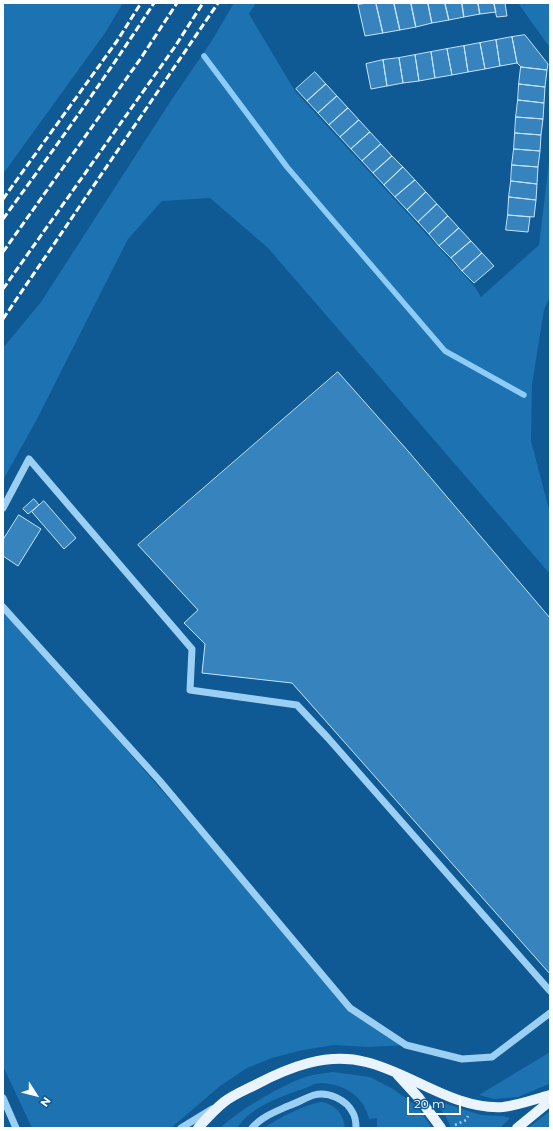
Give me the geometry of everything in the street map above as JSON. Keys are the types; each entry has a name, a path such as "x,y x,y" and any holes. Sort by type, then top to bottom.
{"main road":[{"path":"198,1128 225,1102 273,1076 291,1068 313,1062 334,1059 364,1061 394,1071 463,1102 471,1104 495,1107 509,1106 550,1094"},
{"path":"394,1071 419,1098 441,1128"},
{"path":"517,1128 550,1101"}],"street":[{"path":"3,508 29,459 192,649 190,690 297,705 328,738 550,990"},
{"path":"3,606 159,780 350,1008 406,1045 462,1059 492,1057 550,1013"},
{"path":"252,1128 259,1120 279,1110 314,1095 324,1094 340,1099 351,1108 355,1119 356,1128"},
{"path":"3,1098 16,1128"},
{"path":"181,1128 225,1102"}],"path":[{"path":"453,1126 466,1120 471,1104"}],"shaded area":[{"path":"3,3 123,3 105,33 3,174"},
{"path":"234,3 256,3 249,14 295,91 475,287 481,297 539,245 550,154 550,296 544,310 532,384 531,441 550,513 550,574 268,248 210,198 162,201 128,239 36,421 3,480 3,348 41,302 172,99 211,42"},
{"path":"518,3 550,3 550,48"},
{"path":"3,607 350,1008 406,1045 368,1047 334,1045 303,1050 272,1058 247,1068 220,1086 171,1128 32,1128 3,1066"},
{"path":"550,1052 549,1084 518,1097 494,1099 479,1095"},
{"path":"333,1072 370,1077 393,1089 418,1107 432,1128 377,1128 377,1118 369,1119 363,1104 352,1093 338,1086 321,1083 268,1103 243,1120 237,1128 220,1128 238,1113 286,1085 308,1076"},
{"path":"432,1099 481,1115 503,1116 510,1118 500,1128 451,1128 445,1115"},
{"path":"323,1102 336,1108 343,1119 345,1128 264,1128 276,1120 301,1108"},
{"path":"550,1111 550,1128 528,1128"}],"building":[{"path":"376,3 383,33 365,36 358,5"},
{"path":"376,3 394,3 400,30 383,33"},
{"path":"394,3 411,3 416,27 400,30"},
{"path":"411,3 428,3 432,23 416,27"},
{"path":"428,3 445,3 449,20 432,23"},
{"path":"445,3 462,3 464,17 449,20"},
{"path":"462,3 478,3 480,14 464,17"},
{"path":"478,3 494,3 496,12 480,14"},
{"path":"494,3 505,3 507,16 497,17"},
{"path":"525,35 548,64 547,70 521,67 517,63 512,37"},
{"path":"512,37 517,63 500,66 496,40"},
{"path":"496,40 500,66 485,69 480,43"},
{"path":"480,43 485,69 468,72 464,46"},
{"path":"464,46 468,72 452,75 447,49"},
{"path":"447,49 452,75 435,78 431,52"},
{"path":"431,52 435,78 419,81 415,55"},
{"path":"415,55 419,81 403,83 399,58"},
{"path":"399,58 403,83 387,86 383,60"},
{"path":"383,60 387,86 371,89 366,64"},
{"path":"521,67 547,70 545,87 519,84"},
{"path":"315,72 326,84 307,101 296,89"},
{"path":"326,84 337,96 318,113 307,101"},
{"path":"519,84 545,87 544,103 518,100"},
{"path":"337,96 348,108 329,125 318,113"},
{"path":"518,100 544,103 543,119 516,117"},
{"path":"348,108 359,120 340,137 329,125"},
{"path":"516,117 543,119 541,135 515,133"},
{"path":"359,120 370,132 351,149 340,137"},
{"path":"370,132 381,144 362,161 351,149"},
{"path":"515,133 541,135 540,151 514,149"},
{"path":"381,144 392,156 373,173 362,161"},
{"path":"514,149 540,151 538,167 512,165"},
{"path":"392,156 403,167 384,185 373,173"},
{"path":"512,165 538,167 537,184 511,181"},
{"path":"403,167 415,180 395,197 384,185"},
{"path":"415,180 426,192 407,210 395,197"},
{"path":"511,181 537,184 536,200 509,197"},
{"path":"426,192 437,204 418,222 407,210"},
{"path":"509,197 536,200 534,217 508,215"},
{"path":"437,204 448,216 429,234 418,222"},
{"path":"508,215 530,217 528,232 506,230"},
{"path":"448,216 459,228 439,246 429,234"},
{"path":"459,228 471,241 451,258 439,246"},
{"path":"471,241 482,253 462,271 451,258"},
{"path":"482,253 494,266 474,283 462,271"},
{"path":"338,372 408,451 550,618 550,974 292,683 202,673 205,644 184,623 198,610 138,545"},
{"path":"34,499 39,505 28,514 23,509"},
{"path":"44,501 76,538 64,549 32,512"},
{"path":"19,515 41,529 18,566 3,556 3,540"}],"waterway":[{"path":"204,56 287,167 445,351 524,395"}],"railway":[{"path":"3,199 117,41 141,3"},
{"path":"3,219 80,112 154,3"},
{"path":"3,252 141,58 177,3"},
{"path":"3,289 174,48 203,3"},
{"path":"3,319 218,3"}]}
